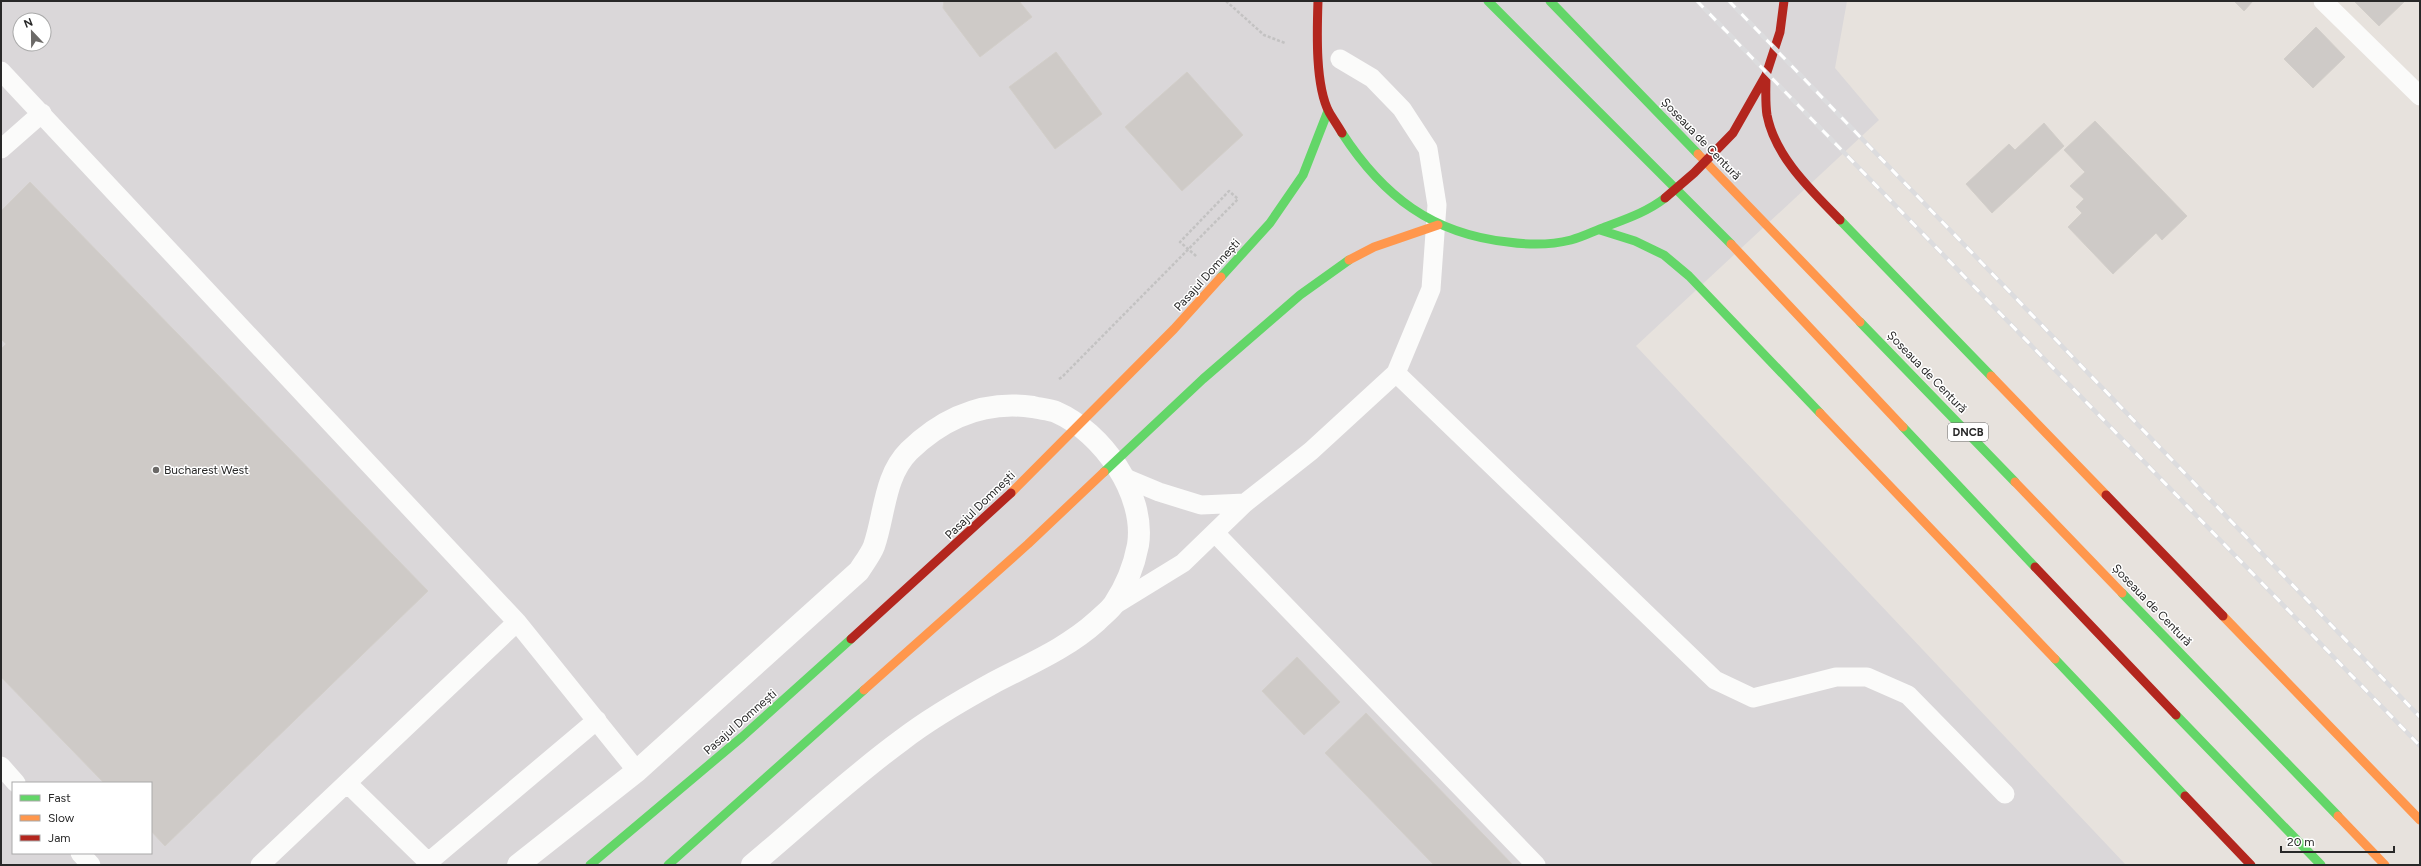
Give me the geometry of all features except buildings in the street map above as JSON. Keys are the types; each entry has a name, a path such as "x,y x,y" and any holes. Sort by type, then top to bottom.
{"main road":[{"path":"1318,1 1317,36 1320,77 1328,111 1361,162 1398,199 1438,225 1487,240 1532,245 1571,240 1651,209 1694,173 1733,133 1766,75 1780,32 1784,1"},
{"path":"1488,1 1735,248 2061,595 2321,865"},
{"name":"Șoseaua de Centură","path":"1550,1 2386,865"},
{"path":"1766,75 1767,115 1778,147 1813,192 2420,820"},
{"name":"Pasajul Domnești","path":"590,865 742,737 995,509 1174,329 1270,223 1303,175 1328,111"},
{"path":"668,865 1028,544 1197,385 1300,295 1344,263 1374,247 1438,225"},
{"path":"1600,230 1635,241 1664,255 1689,276 2251,865"}],"street":[{"path":"518,865 637,771 859,571 874,547 885,498 893,475 908,452 946,421 986,407 1021,406 1055,411 1083,428 1107,452 1123,477 1135,506 1138,543 1130,575 1113,606 1084,632 1056,651 990,684 902,739 752,865"}],"lane":[{"path":"2323,1 2420,96"},
{"path":"1113,606 1183,563 1245,503 1310,451 1396,373 1431,289 1437,205 1428,149 1402,109 1372,78 1340,59"},
{"path":"1,71 42,113 516,622 637,771"},
{"path":"1,149 42,113"},
{"path":"1396,373 1715,680 1753,698 1836,677 1867,677 1908,695 2006,794"},
{"path":"1123,477 1159,492 1201,505 1245,503"},
{"path":"1215,532 1536,865"},
{"path":"260,865 516,622"},
{"path":"347,783 426,864 597,720"},
{"path":"1,766 15,782"},
{"path":"81,854 91,865"}],"path":[{"path":"1226,1 1264,35 1286,43"},
{"path":"1021,406 1062,377 1238,199 1229,191 1180,242"}],"shaded area":[{"path":"1,1 1847,1 1835,68 1879,120 1636,346 2126,865 1,865"}],"railway":[{"path":"1697,1 2420,746"},
{"path":"1729,1 2420,717"}],"traffic: fast":[{"path":"1488,1 1731,244"},
{"path":"1550,1 1698,154"},
{"path":"1221,277 1270,223 1303,175 1328,111"},
{"path":"1342,133 1375,175 1393,193 1412,208 1433,221 1481,238 1524,244 1548,244 1563,242 1580,237 1636,215 1665,198"},
{"path":"1840,220 1991,376"},
{"path":"1600,230 1635,241 1664,255 1689,276 1820,413"},
{"path":"1104,472 1203,379 1300,295 1349,260"},
{"path":"1860,322 2015,482"},
{"path":"1903,427 2035,567"},
{"path":"2122,593 2338,816"},
{"path":"590,865 742,737 851,639"},
{"path":"2055,659 2185,796"},
{"path":"668,865 864,690"},
{"path":"2176,715 2321,865"}],"traffic: slow":[{"path":"1698,154 1860,322"},
{"path":"1349,260 1374,247 1438,225"},
{"path":"1731,244 1903,427"},
{"path":"1011,493 1174,329 1221,277"},
{"path":"1991,376 2106,495"},
{"path":"1820,413 2055,659"},
{"path":"864,690 1028,544 1104,472"},
{"path":"2015,482 2122,593"},
{"path":"2223,616 2420,820"},
{"path":"2338,816 2385,865"}],"traffic: jam":[{"path":"1318,1 1318,58 1321,87 1324,101 1329,112 1342,133"},
{"path":"1665,198 1694,173 1733,133 1766,75 1780,32 1784,1"},
{"path":"1766,75 1767,115 1771,130 1778,145 1796,172 1840,220"},
{"path":"851,639 1011,493"},
{"path":"2106,495 2223,616"},
{"path":"2035,567 2176,715"},
{"path":"2185,796 2251,865"}],"place":[{"name":"Bucharest West","path":"156,470"}]}
